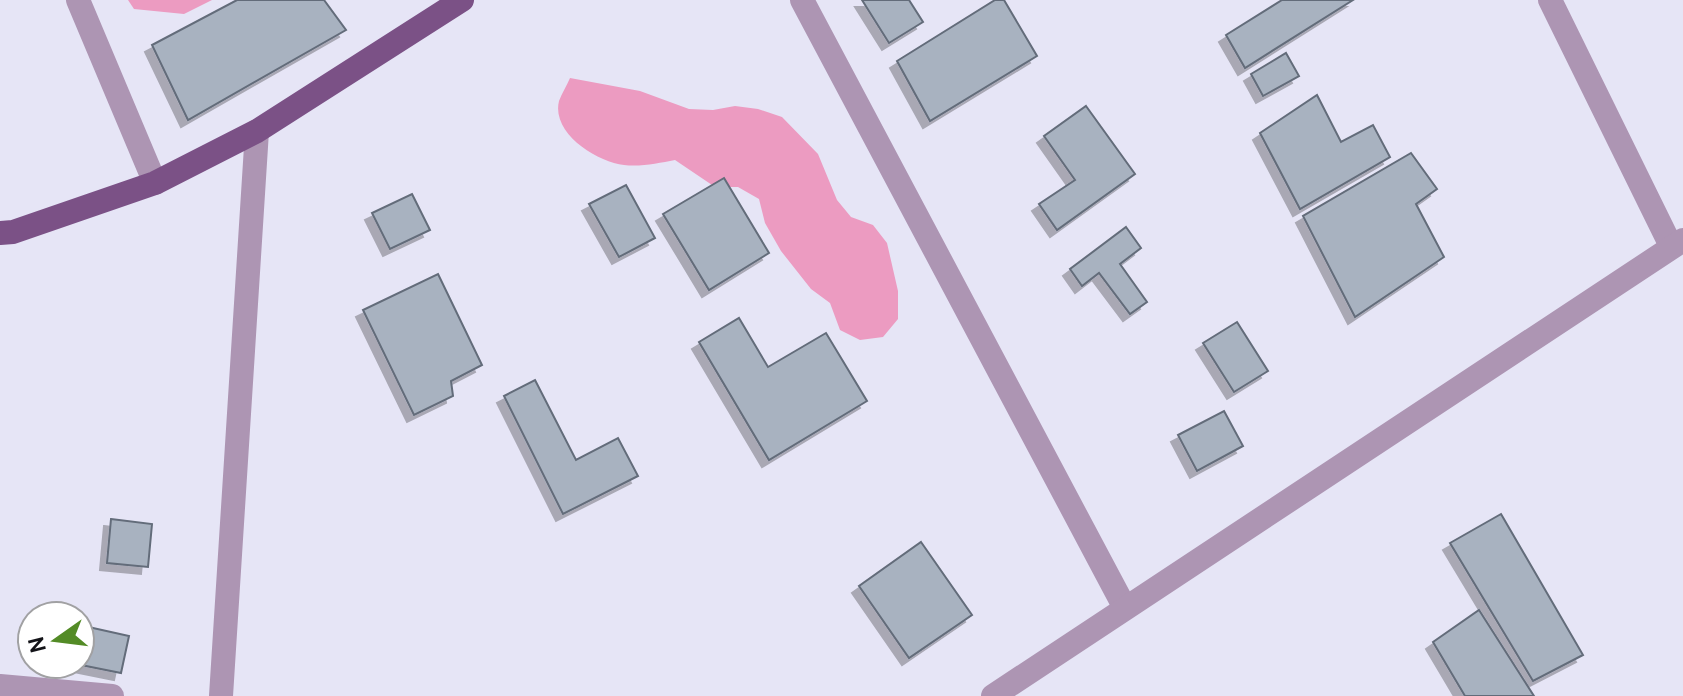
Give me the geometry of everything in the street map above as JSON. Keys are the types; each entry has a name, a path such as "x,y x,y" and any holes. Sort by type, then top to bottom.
{"main road":[{"path":"0,233 13,232 155,183 257,131 462,0"}],"street":[{"path":"78,0 155,183"},
{"path":"802,0 1125,608"},
{"path":"993,696 1677,243 1550,0"},
{"path":"221,696 257,131"},
{"path":"0,686 112,696"}],"shaded area":[{"path":"128,0 212,0 184,14 134,9"},
{"path":"570,78 640,91 689,109 713,110 735,106 782,117 818,154 837,200 851,217 873,225 887,243 898,291 898,319 883,337 860,340 840,330 830,303 811,289 781,251 765,223 759,199 738,187 715,187 675,160 624,165 601,158 578,144 569,135 558,113 559,101"}],"building":[{"path":"237,0 324,0 346,30 188,120 152,45"},
{"path":"862,0 909,0 923,22 889,43"},
{"path":"995,0 1004,0 1037,56 930,121 897,61"},
{"path":"1282,0 1353,0 1245,68 1226,35"},
{"path":"1286,53 1299,76 1263,96 1251,74"},
{"path":"1317,95 1341,142 1373,125 1390,157 1300,209 1260,133"},
{"path":"1086,106 1135,174 1057,230 1039,204 1075,180 1044,136"},
{"path":"1411,153 1437,189 1416,204 1444,257 1355,317 1303,216"},
{"path":"724,178 769,253 709,290 663,214"},
{"path":"626,185 655,238 619,257 589,204"},
{"path":"412,194 430,230 390,249 372,213"},
{"path":"1126,227 1141,248 1120,264 1147,302 1130,314 1099,273 1082,286 1070,269"},
{"path":"438,274 482,365 451,381 453,396 414,415 363,310"},
{"path":"739,318 768,367 826,333 867,401 769,460 699,342"},
{"path":"1237,322 1268,371 1234,392 1203,343"},
{"path":"535,380 576,460 618,438 638,476 563,514 504,396"},
{"path":"1224,411 1243,446 1197,471 1178,435"},
{"path":"1501,514 1583,655 1533,681 1450,543"},
{"path":"111,519 152,524 148,567 107,563"},
{"path":"921,542 972,615 909,658 859,586"},
{"path":"1479,610 1534,696 1465,696 1433,642"},
{"path":"96,629 129,636 121,673 96,668"}]}
